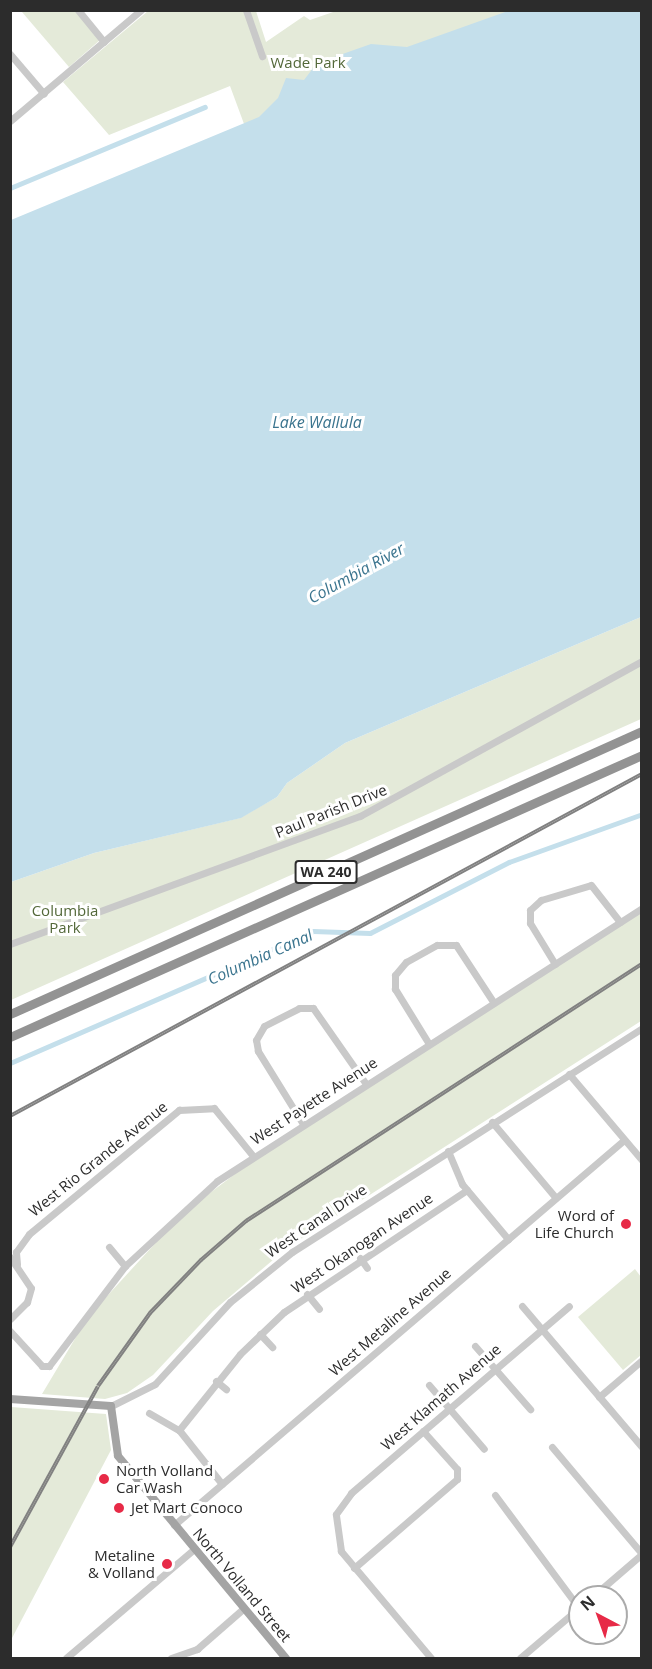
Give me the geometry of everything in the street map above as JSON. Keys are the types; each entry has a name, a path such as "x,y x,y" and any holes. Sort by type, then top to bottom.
{"highway":[{"name":"WA 240","path":"10,1014 642,731"},
{"name":"WA 240","path":"10,1037 642,755"}],"main road":[{"path":"10,1399 111,1406"},
{"name":"North Volland Street","path":"111,1406 118,1456 284,1658"}],"street":[{"path":"78,10 104,42"},
{"path":"10,121 141,10"},
{"path":"246,10 262,56"},
{"path":"10,54 44,94"},
{"name":"Paul Parish Drive","path":"10,944 360,816 642,661"},
{"path":"555,964 530,923 530,910 541,900 591,885 620,922"},
{"name":"West Payette Avenue","path":"10,1331 46,1367 125,1266 187,1206 253,1156 642,908"},
{"path":"429,1044 395,989 395,975 406,962 437,945 456,945 494,1003"},
{"path":"303,1124 258,1052 256,1040 264,1026 294,1010 313,1008 366,1084"},
{"name":"West Canal Drive","path":"111,1406 160,1380 230,1302 292,1252 642,1028"},
{"path":"569,1074 642,1160"},
{"name":"West Rio Grande Avenue","path":"17,1264 16,1252 28,1234 169,1117 200,1105 219,1112 253,1156"},
{"path":"492,1122 556,1198"},
{"name":"West Metaline Avenue","path":"174,1525 624,1140"},
{"path":"448,1151 467,1190 508,1239"},
{"name":"West Okanogan Avenue","path":"179,1430 216,1381 260,1334 307,1294 360,1258 415,1228 467,1190"},
{"path":"109,1246 125,1266"},
{"path":"10,1257 17,1264 30,1293 10,1319"},
{"path":"360,1258 367,1268"},
{"path":"307,1294 319,1309"},
{"name":"West Klamath Avenue","path":"354,1568 337,1541 336,1514 351,1493 569,1305"},
{"path":"522,1306 642,1447"},
{"path":"260,1334 272,1347"},
{"path":"475,1346 530,1409"},
{"path":"599,1397 642,1360"},
{"path":"216,1381 226,1389"},
{"path":"429,1385 484,1449"},
{"path":"149,1413 179,1430 222,1484"},
{"path":"423,1431 458,1474 354,1568 431,1659"},
{"path":"552,1447 642,1554 606,1585"},
{"path":"495,1495 568,1592"},
{"path":"66,1659 194,1549"},
{"path":"171,1659 197,1649 244,1608"},
{"path":"520,1659 568,1618"}],"green space":[{"path":"75,11 100,40 69,67 22,12"},
{"name":"Wade Park","path":"148,11 256,11 266,42 304,16 310,20 336,11 553,11 247,132 230,86 109,135 63,82"},
{"name":"Columbia Park","path":"641,617 641,719 11,1000 11,882 94,853 240,818 277,797 287,783 345,743"},
{"path":"641,911 641,1021 287,1248 213,1311 153,1375 127,1393 105,1399 42,1394 88,1317 182,1214 263,1153"},
{"path":"635,1269 641,1277 641,1355 623,1370 578,1317"},
{"path":"11,1407 106,1414 111,1450 11,1640"}],"water":[{"name":"Lake Wallula","path":"508,11 641,11 641,617 345,743 287,783 277,797 241,818 94,853 11,882 11,220 259,117 278,98 286,78 304,80 317,63 371,44 407,47"}],"waterway":[{"path":"10,188 205,107"},
{"name":"Columbia Canal","path":"10,1063 313,931 370,933 509,862 642,814"}],"railway":[{"path":"10,1116 642,774"},
{"path":"10,1547 98,1386 150,1313 201,1260 246,1221 642,964"}],"place":[{"name":"Word of Life Church","path":"626,1224"},
{"name":"North Volland Car Wash","path":"104,1479"},
{"name":"Jet Mart Conoco","path":"119,1508"},
{"name":"Metaline & Volland","path":"167,1564"}],"water label":[{"name":"Columbia River","path":"356,573"}]}
